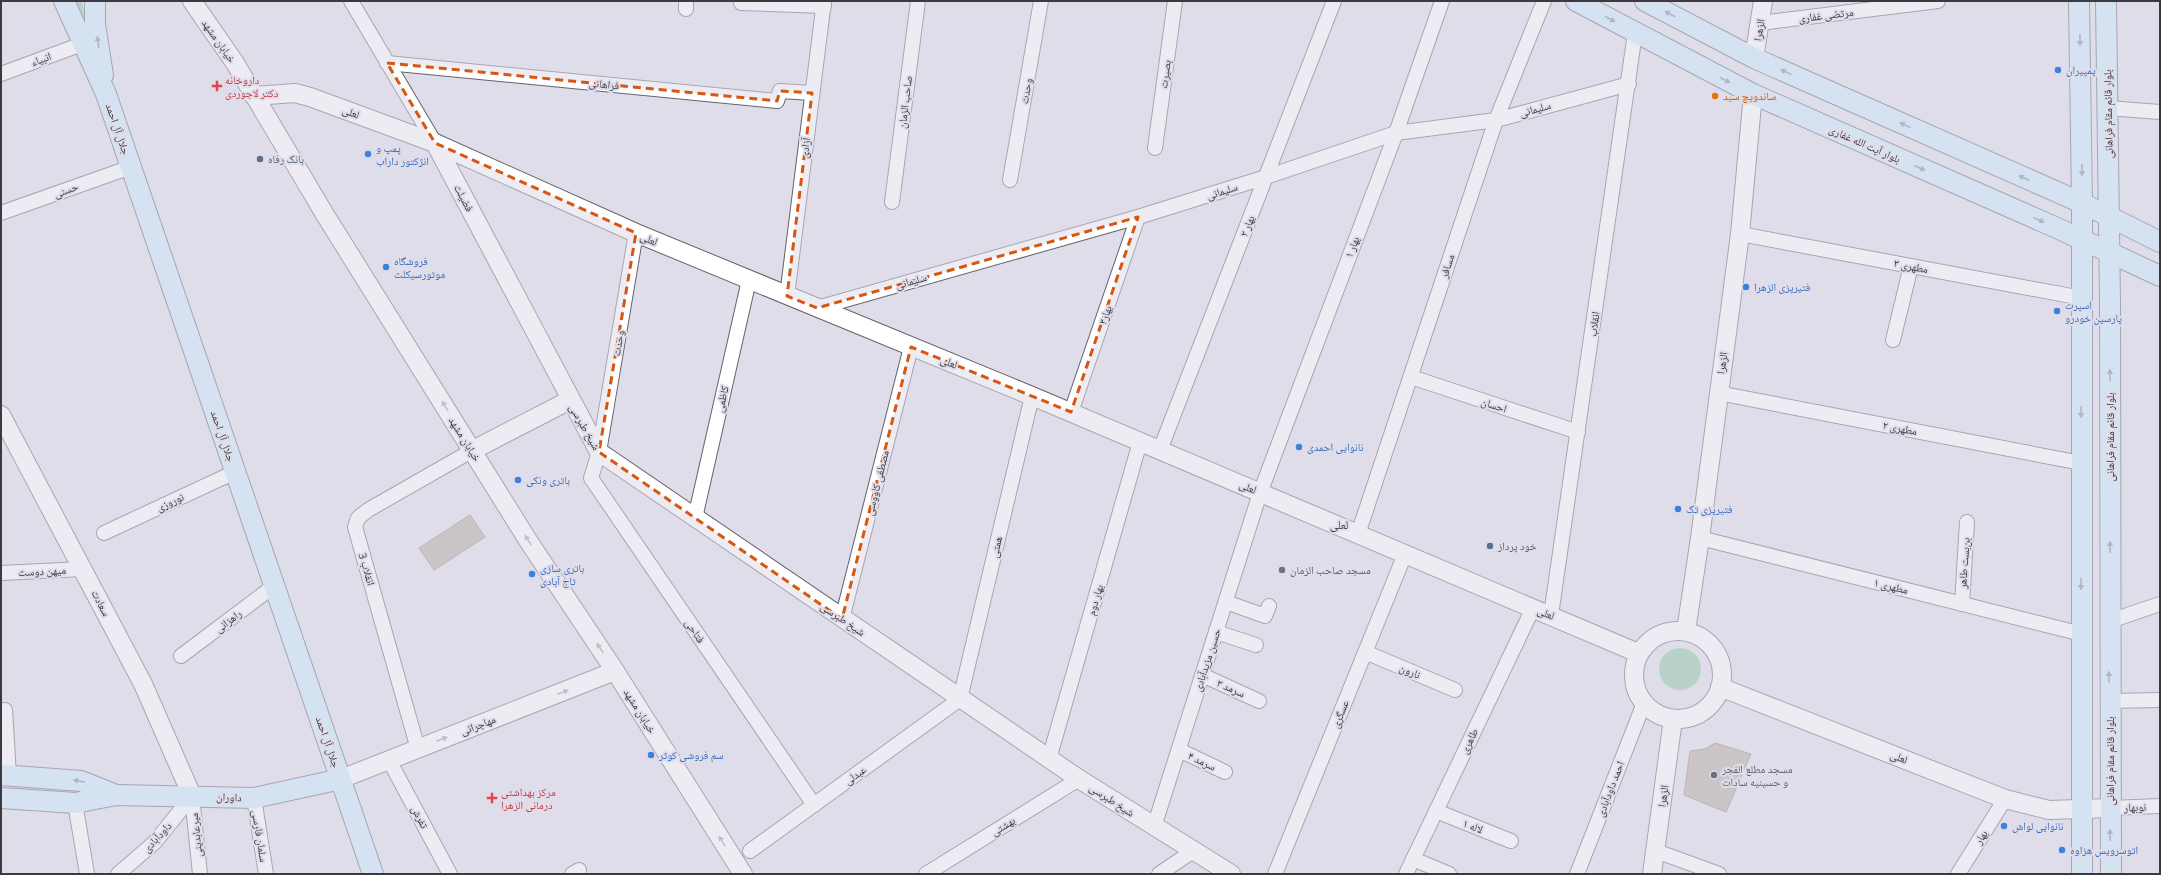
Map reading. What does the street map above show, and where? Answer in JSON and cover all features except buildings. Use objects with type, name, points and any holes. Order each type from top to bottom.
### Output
[{"type":"main road","name":"جلال آل احمد","points":[[64,1],[82,44],[106,94],[373,874]]},
{"type":"main road","points":[[95,1],[95,24],[106,94]]},
{"type":"main road","name":"بلوار آیت الله غفاری","points":[[1576,1],[1753,94],[2160,276]]},
{"type":"main road","points":[[1645,1],[1754,58],[2082,203],[2109,218],[2160,242]]},
{"type":"main road","points":[[2079,1],[2082,203],[2082,874]]},
{"type":"main road","name":"بلوار قائم مقام فراهانی","points":[[2106,1],[2109,218],[2109,701],[2111,874]]},
{"type":"main road","name":"داوران","points":[[5,775],[82,781],[116,795]]},
{"type":"main road","name":"داوران","points":[[1,798],[75,803],[116,795],[254,798],[341,779]]},
{"type":"street","name":"خیابان مشهد","points":[[192,1],[235,63],[324,213],[529,542],[615,671],[743,874]]},
{"type":"street","name":"فضیلت","points":[[351,1],[435,143],[570,400]]},
{"type":"street","name":"صاحب الزمان","points":[[892,202],[918,1]]},
{"type":"street","name":"وحدت","points":[[1010,180],[1041,1]]},
{"type":"street","name":"بصیرت","points":[[1155,148],[1175,1]]},
{"type":"street","name":"بهار ۲","points":[[1160,450],[1334,1]]},
{"type":"street","name":"بهار ۱","points":[[1260,492],[1396,133],[1442,1]]},
{"type":"street","name":"مسافر","points":[[1358,534],[1496,120],[1544,1]]},
{"type":"street","name":"الزهرا","points":[[1754,58],[1763,1]]},
{"type":"street","name":"مرتضی غفاری","points":[[1760,23],[1938,1]]},
{"type":"street","points":[[741,3],[824,4]]},
{"type":"street","name":"آزادی","points":[[787,296],[824,4]]},
{"type":"street","name":"انقلاب","points":[[1551,615],[1629,84],[1635,33]]},
{"type":"street","name":"انبیاء","points":[[1,74],[82,44]]},
{"type":"street","name":"فراهانی","points":[[387,63],[777,102],[780,91],[812,93]]},
{"type":"street","name":"سلیمانی","points":[[817,308],[1138,217],[1266,177],[1396,133],[1496,120],[1629,84]]},
{"type":"street","name":"لعلی","points":[[254,96],[295,93],[310,97],[435,143],[636,233],[1071,412],[1638,653]]},
{"type":"street","name":"الزهرا","points":[[1686,631],[1700,538],[1740,234],[1753,94]]},
{"type":"street","points":[[2108,108],[2160,112]]},
{"type":"street","name":"حسنی","points":[[1,213],[131,167]]},
{"type":"street","name":"بهار۳","points":[[1071,412],[1138,217]]},
{"type":"street","name":"وحدت","points":[[599,452],[636,233]]},
{"type":"street","name":"مطهری ۳","points":[[1740,234],[2082,298]]},
{"type":"street","points":[[1893,340],[1911,266]]},
{"type":"street","name":"کاظمی","points":[[695,518],[749,280]]},
{"type":"street","name":"مصطفی کاووسی","points":[[842,618],[911,347]]},
{"type":"street","name":"احسان","points":[[1411,378],[1578,432]]},
{"type":"street","name":"مطهری ۲","points":[[1718,393],[2081,462]]},
{"type":"street","name":"همتی","points":[[960,699],[1032,396]]},
{"type":"street","name":"شیخ طبرسی","points":[[472,450],[570,400],[599,452],[1079,779],[1154,827],[1232,874]]},
{"type":"street","name":"سعادت","points":[[1,415],[143,684],[192,796]]},
{"type":"street","name":"بهار دوم","points":[[1050,759],[1140,442]]},
{"type":"street","name":"انقلاب 3","points":[[418,749],[355,527],[358,518],[368,510],[472,450]]},
{"type":"street","name":"فتاحی","points":[[599,452],[591,478],[814,806]]},
{"type":"street","name":"نوروزی","points":[[104,533],[235,472]]},
{"type":"street","name":"حسین مزیدآبادی","points":[[1154,827],[1260,492]]},
{"type":"street","name":"بن‌بست طاهر","points":[[1962,604],[1967,522]]},
{"type":"street","name":"مطهری ۱","points":[[1700,538],[2082,634]]},
{"type":"street","name":"عسگری","points":[[1275,874],[1405,554]]},
{"type":"street","name":"میهن دوست","points":[[1,573],[83,568]]},
{"type":"street","name":"راهزانی","points":[[181,656],[274,586]]},
{"type":"street","points":[[1226,602],[1265,616],[1269,606]]},
{"type":"street","points":[[2110,621],[2160,604]]},
{"type":"street","name":"طاهری","points":[[1406,874],[1533,608]]},
{"type":"street","points":[[1675,630],[1686,631],[1698,635],[1708,642],[1716,651],[1721,663],[1722,675],[1720,687],[1712,703],[1702,711],[1690,717],[1673,719],[1657,714],[1644,704],[1635,688],[1633,679],[1635,662],[1638,653],[1654,637],[1675,630]]},
{"type":"street","points":[[1216,632],[1256,644]]},
{"type":"street","name":"نارون","points":[[1365,652],[1454,690]]},
{"type":"street","name":"مهاجرانی","points":[[341,779],[615,671]]},
{"type":"street","name":"سرمد ۳","points":[[1202,676],[1259,701]]},
{"type":"street","name":"لعلی","points":[[1720,687],[2005,799],[2049,810],[2110,808]]},
{"type":"street","name":"عبدلی","points":[[750,851],[960,699]]},
{"type":"street","points":[[2109,701],[2160,700]]},
{"type":"street","name":"احمد داودآبادی","points":[[1577,874],[1644,704]]},
{"type":"street","points":[[5,710],[5,775]]},
{"type":"street","name":"الزهرا","points":[[1652,874],[1673,719]]},
{"type":"street","name":"سرمد ۴","points":[[1179,750],[1225,772]]},
{"type":"street","name":"تفرش","points":[[389,760],[450,874]]},
{"type":"street","name":"بهشتی","points":[[926,874],[1079,779]]},
{"type":"street","name":"داودآبادی","points":[[118,874],[155,842],[192,796]]},
{"type":"street","name":"میرعابدینی","points":[[192,796],[200,874]]},
{"type":"street","name":"سلمان فارسی","points":[[254,798],[266,874]]},
{"type":"street","name":"بهار","points":[[1958,874],[2005,799]]},
{"type":"street","points":[[75,803],[87,874]]},
{"type":"street","name":"نوبهار","points":[[2110,808],[2160,806]]},
{"type":"street","name":"لاله ۱","points":[[1436,811],[1511,841]]},
{"type":"street","points":[[1158,874],[1193,850]]},
{"type":"street","points":[[1656,851],[1719,874]]},
{"type":"street","points":[[1413,859],[1449,874]]},
{"type":"highlighted area","points":[[387,63],[777,101],[780,91],[812,93],[787,296],[817,308],[1138,217],[1071,412],[911,347],[842,619],[599,452],[636,233],[435,143]]},
{"type":"green space","points":[[74,1],[82,1],[87,32]]},
{"type":"green space","points":[[1680,648],[1695,654],[1701,669],[1695,684],[1680,690],[1665,684],[1659,669],[1665,654]]},
{"type":"place","name":"پمپیران","points":[[2058,70]]},
{"type":"place","name":"داروخانه دکتر لاجوردی","points":[[217,86]]},
{"type":"place","name":"ساندویچ سید","points":[[1715,96]]},
{"type":"place","name":"پمپ و انژکتور داراب","points":[[368,154]]},
{"type":"place","name":"بانک رفاه","points":[[260,159]]},
{"type":"place","name":"فروشگاه موتورسیکلت","points":[[386,267]]},
{"type":"place","name":"فتیرپزی الزهرا","points":[[1746,287]]},
{"type":"place","name":"اسپرت پارسین خودرو","points":[[2057,311]]},
{"type":"place","name":"نانوایی احمدی","points":[[1299,447]]},
{"type":"place","name":"باتری ونکی","points":[[518,480]]},
{"type":"place","name":"فتیرپزی تک","points":[[1678,509]]},
{"type":"place","name":"خود پرداز","points":[[1490,546]]},
{"type":"place","name":"مسجد صاحب الزمان","points":[[1282,570]]},
{"type":"place","name":"باتری سازی تاج آبادی","points":[[532,574]]},
{"type":"place","name":"سم فروشی کوثر","points":[[651,755]]},
{"type":"place","name":"مسجد مطلع الفجر و حسینیه سادات","points":[[1714,775]]},
{"type":"place","name":"مرکز بهداشتی درمانی الزهرا","points":[[492,798]]},
{"type":"place","name":"نانوایی لواش","points":[[2004,826]]},
{"type":"place","name":"اتوسرویس هزاوه","points":[[2062,850]]},
{"type":"district","name":"لعلی","points":[[1339,525]]}]
